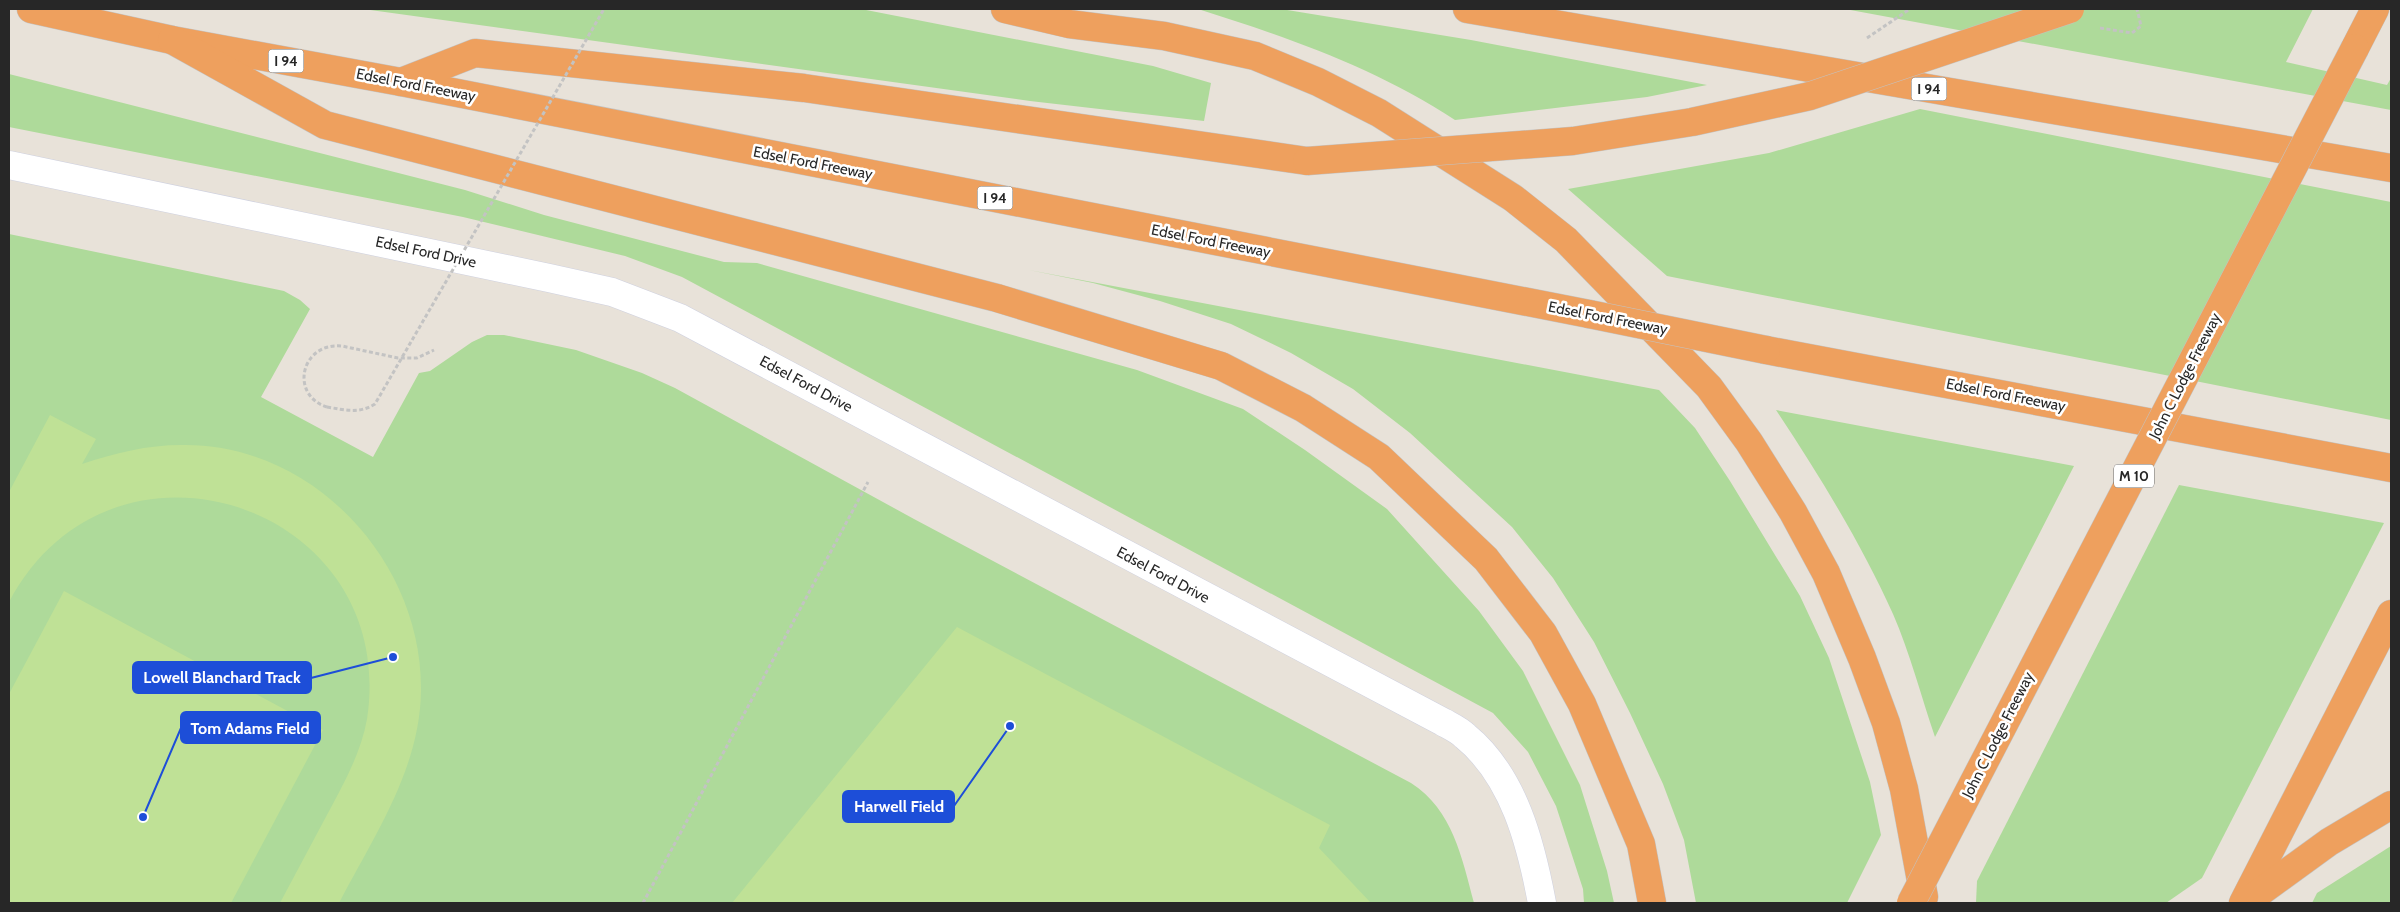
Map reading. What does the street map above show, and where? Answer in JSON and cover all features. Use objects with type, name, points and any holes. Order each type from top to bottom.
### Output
[{"type":"highway","name":"Edsel Ford Freeway","points":[[32,9],[172,40],[401,82],[1766,350],[2391,468]]},
{"type":"highway","points":[[1005,9],[1069,24],[1164,36],[1255,56],[1318,82],[1379,113],[1505,192],[1566,240],[1709,387],[1759,458],[1793,512],[1826,573],[1862,658],[1886,723],[1904,789],[1925,903]]},
{"type":"highway","name":"I 94","points":[[1467,9],[2391,168]]},
{"type":"highway","points":[[401,82],[475,53],[804,88],[1307,161],[1573,141],[1692,122],[1810,96],[2070,9]]},
{"type":"highway","name":"John C Lodge Freeway","points":[[1911,903],[2375,9]]},
{"type":"highway","points":[[172,40],[325,125],[996,298],[1221,366],[1303,408],[1379,456],[1486,559],[1543,633],[1582,704],[1641,844],[1652,903]]},
{"type":"highway","points":[[2244,903],[2391,614]]},
{"type":"highway","points":[[2244,903],[2329,842],[2391,805]]},
{"type":"street","name":"Edsel Ford Drive","points":[[9,166],[612,292],[680,318],[1443,722],[1465,736],[1484,754],[1514,803],[1532,857],[1542,903]]},
{"type":"path","points":[[434,350],[417,358],[398,358],[342,346],[333,345],[323,348],[310,357],[304,373],[308,391],[313,399],[327,407],[355,412],[366,409],[379,398],[604,9]]},
{"type":"path","points":[[643,903],[868,482]]},
{"type":"green space","points":[[363,9],[861,9],[1153,66],[1211,83],[1204,121],[1030,101]]},
{"type":"green space","points":[[1198,9],[1281,9],[1471,40],[1707,85],[1647,97],[1455,120],[1425,101],[1362,69],[1298,43]]},
{"type":"green space","points":[[1845,9],[2313,9],[2286,62],[2387,85],[2391,78],[2391,110]]},
{"type":"green space","points":[[9,74],[465,190],[544,215],[724,262],[757,263],[1137,370],[1243,409],[1305,450],[1387,509],[1479,611],[1523,671],[1580,785],[1607,871],[1614,903],[1584,903],[1583,889],[1556,806],[1528,752],[1493,713],[682,277],[625,256],[463,217],[9,127]]},
{"type":"green space","points":[[1920,109],[2391,202],[2391,420],[1667,276],[1568,189],[1769,153]]},
{"type":"green space","points":[[9,234],[284,291],[300,300],[310,309],[261,397],[373,457],[419,373],[430,371],[472,342],[487,335],[504,335],[576,350],[642,373],[675,388],[914,519],[1411,783],[1437,807],[1454,836],[1474,903],[9,903]]},
{"type":"green space","points":[[1029,270],[1659,390],[1695,428],[1730,481],[1800,596],[1829,658],[1870,782],[1881,835],[1847,903],[1696,903],[1684,840],[1663,784],[1594,642],[1553,578],[1512,527],[1410,433],[1353,389],[1291,353],[1231,324],[1160,301],[1093,283]]},
{"type":"green space","points":[[1776,410],[2074,466],[1935,737],[1905,644],[1881,588],[1839,510]]},
{"type":"green space","points":[[50,415],[96,439],[82,464],[131,450],[156,446],[182,445],[230,450],[275,464],[316,488],[351,519],[381,556],[403,598],[417,643],[421,691],[419,720],[413,748],[393,801],[339,903],[280,903],[351,767],[361,744],[367,719],[365,644],[339,583],[295,537],[239,507],[176,498],[113,509],[55,543],[9,602],[9,492]]},
{"type":"green space","points":[[2179,485],[2384,523],[2202,878],[2166,903],[1976,903],[1977,881]]},
{"type":"green space","points":[[64,591],[323,730],[231,903],[9,903],[9,694]]},
{"type":"green space","points":[[957,627],[1330,825],[1319,848],[1371,903],[732,903]]},
{"type":"green space","points":[[2391,846],[2391,903],[2312,903],[2317,893]]},
{"type":"place","name":"Lowell Blanchard Track","points":[[393,657]]},
{"type":"place","name":"Harwell Field","points":[[1010,726]]},
{"type":"place","name":"Tom Adams Field","points":[[143,817]]}]
